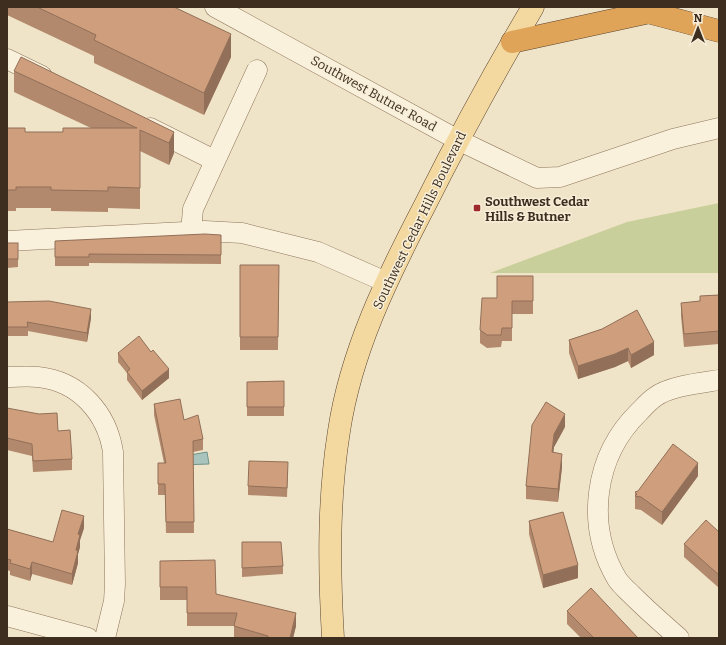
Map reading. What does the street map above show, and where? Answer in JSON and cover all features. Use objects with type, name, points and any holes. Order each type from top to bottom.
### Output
[{"type":"highway","points":[[629,7],[719,31]]},
{"type":"highway","points":[[512,42],[650,12]]},
{"type":"main road","name":"Southwest Cedar Hills Boulevard","points":[[333,638],[330,544],[339,430],[359,352],[386,282],[458,140],[533,7]]},
{"type":"street","name":"Southwest Butner Road","points":[[215,7],[458,140],[525,174],[537,178],[560,177],[673,139],[719,128]]},
{"type":"street","points":[[7,59],[57,83]]},
{"type":"street","points":[[191,232],[193,209],[214,160],[257,70]]},
{"type":"street","points":[[136,122],[214,160]]},
{"type":"street","points":[[7,241],[191,232],[242,233],[293,244],[318,252],[386,282]]},
{"type":"street","points":[[7,377],[39,377],[62,383],[78,392],[94,406],[104,421],[111,436],[113,452],[115,584],[114,601],[105,638]]},
{"type":"street","points":[[679,638],[648,612],[618,580],[602,544],[597,514],[599,486],[611,450],[629,422],[655,396],[689,384],[719,380]]},
{"type":"street","points":[[7,616],[88,638]]},
{"type":"green space","points":[[719,203],[719,273],[490,273],[627,222]]},
{"type":"water","points":[[207,452],[209,464],[179,465],[179,457]]},
{"type":"building","points":[[37,7],[174,7],[231,34],[204,93],[94,40],[96,35]]},
{"type":"building","points":[[21,57],[174,132],[169,143],[140,130],[140,188],[108,187],[108,191],[51,190],[51,187],[16,187],[16,190],[7,190],[7,128],[25,128],[25,132],[63,132],[63,128],[137,128],[14,71]]},
{"type":"building","points":[[205,234],[221,235],[221,255],[89,254],[89,257],[55,257],[55,241]]},
{"type":"building","points":[[7,243],[18,243],[18,259],[7,259]]},
{"type":"building","points":[[240,265],[279,265],[278,337],[240,337]]},
{"type":"building","points":[[497,276],[533,276],[533,301],[512,301],[512,328],[502,328],[501,335],[487,335],[480,330],[482,298],[497,298]]},
{"type":"building","points":[[719,295],[719,331],[684,334],[681,303],[700,301],[700,296]]},
{"type":"building","points":[[49,301],[91,309],[87,333],[27,322],[28,327],[7,327],[7,302]]},
{"type":"building","points":[[637,310],[654,342],[631,355],[628,348],[615,354],[578,366],[569,340],[602,329]]},
{"type":"building","points":[[139,336],[151,352],[153,350],[169,369],[142,391],[127,372],[130,369],[118,353]]},
{"type":"building","points":[[284,381],[284,407],[247,407],[247,382]]},
{"type":"building","points":[[180,399],[184,420],[198,415],[203,439],[193,441],[194,522],[166,522],[165,484],[158,484],[158,463],[166,463],[154,404]]},
{"type":"building","points":[[546,402],[565,414],[554,434],[552,452],[562,454],[558,489],[526,486],[532,425]]},
{"type":"building","points":[[7,408],[39,414],[57,413],[58,431],[70,430],[72,459],[33,461],[32,444],[7,438]]},
{"type":"building","points":[[673,444],[698,463],[662,512],[641,497],[635,496],[637,494],[635,492],[638,491]]},
{"type":"building","points":[[249,461],[288,462],[287,488],[248,486]]},
{"type":"building","points":[[62,510],[84,516],[78,534],[80,535],[76,550],[78,551],[72,574],[32,562],[30,569],[10,563],[11,560],[7,559],[7,529],[53,542]]},
{"type":"building","points":[[563,512],[578,565],[543,575],[529,521]]},
{"type":"building","points":[[706,520],[719,532],[719,575],[684,544]]},
{"type":"building","points":[[242,542],[281,542],[283,566],[242,568]]},
{"type":"building","points":[[215,560],[216,594],[296,613],[290,638],[268,638],[268,636],[234,626],[237,613],[187,613],[187,587],[160,587],[160,561]]},
{"type":"building","points":[[591,588],[638,638],[594,638],[567,611]]},
{"type":"place","name":"Southwest Cedar Hills & Butner","points":[[477,208]]}]
